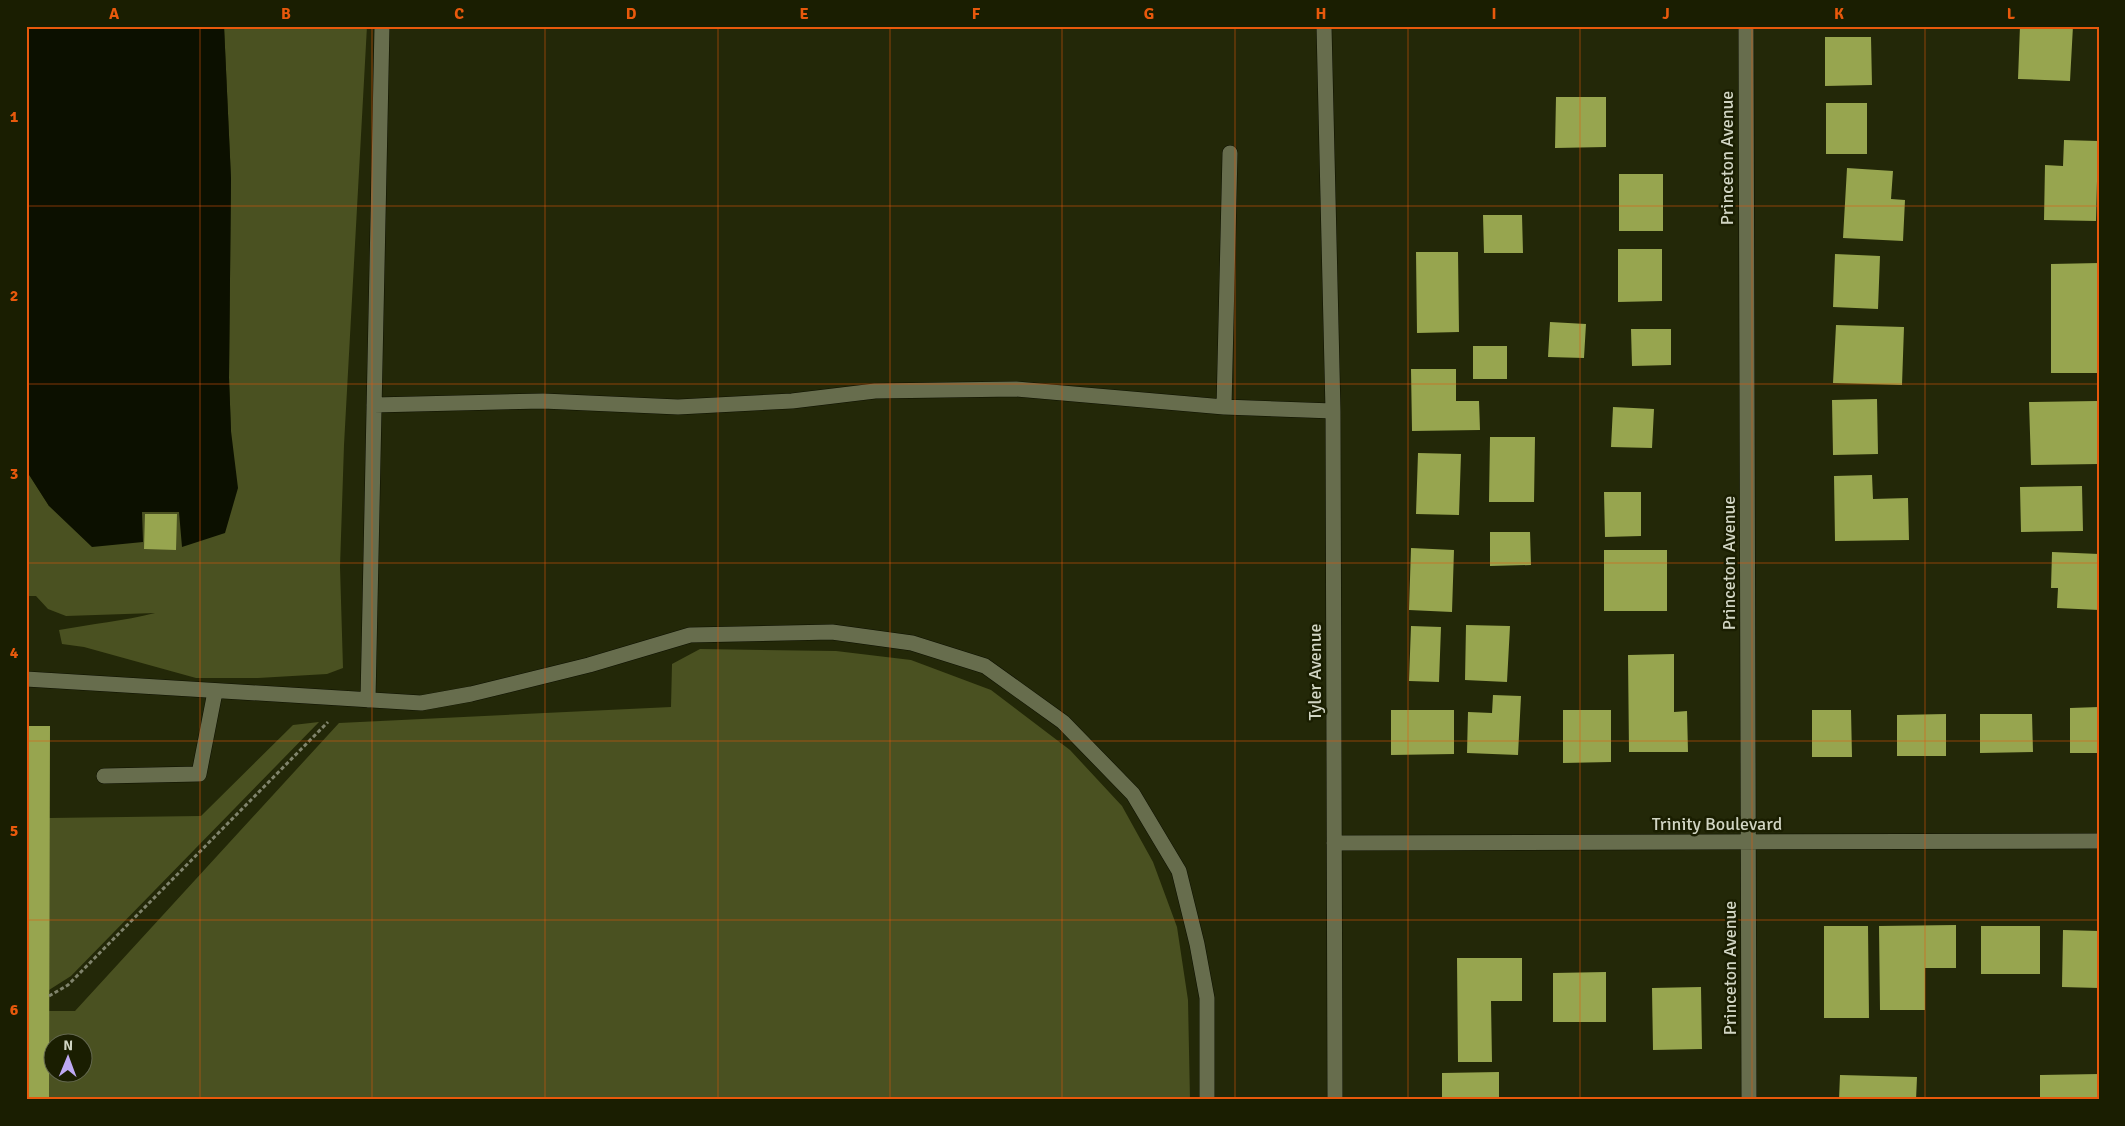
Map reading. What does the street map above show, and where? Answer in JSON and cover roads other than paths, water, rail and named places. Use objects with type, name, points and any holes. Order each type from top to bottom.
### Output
[{"type":"street","points":[[368,700],[382,26]]},
{"type":"street","name":"Tyler Avenue","points":[[1324,26],[1333,411],[1334,1100]]},
{"type":"street","name":"Princeton Avenue","points":[[1746,26],[1749,1100]]},
{"type":"street","points":[[1224,407],[1230,153]]},
{"type":"street","points":[[374,405],[543,401],[678,407],[792,401],[874,391],[1016,389],[1224,407],[1333,411]]},
{"type":"street","points":[[26,679],[215,692],[421,703],[471,694],[588,665],[690,635],[832,632],[912,643],[985,666],[1063,722],[1133,794],[1179,871],[1197,944],[1207,998],[1207,1100]]},
{"type":"street","points":[[104,776],[199,774],[215,692]]},
{"type":"street","name":"Trinity Boulevard","points":[[1334,842],[1749,843],[2099,841]]}]
